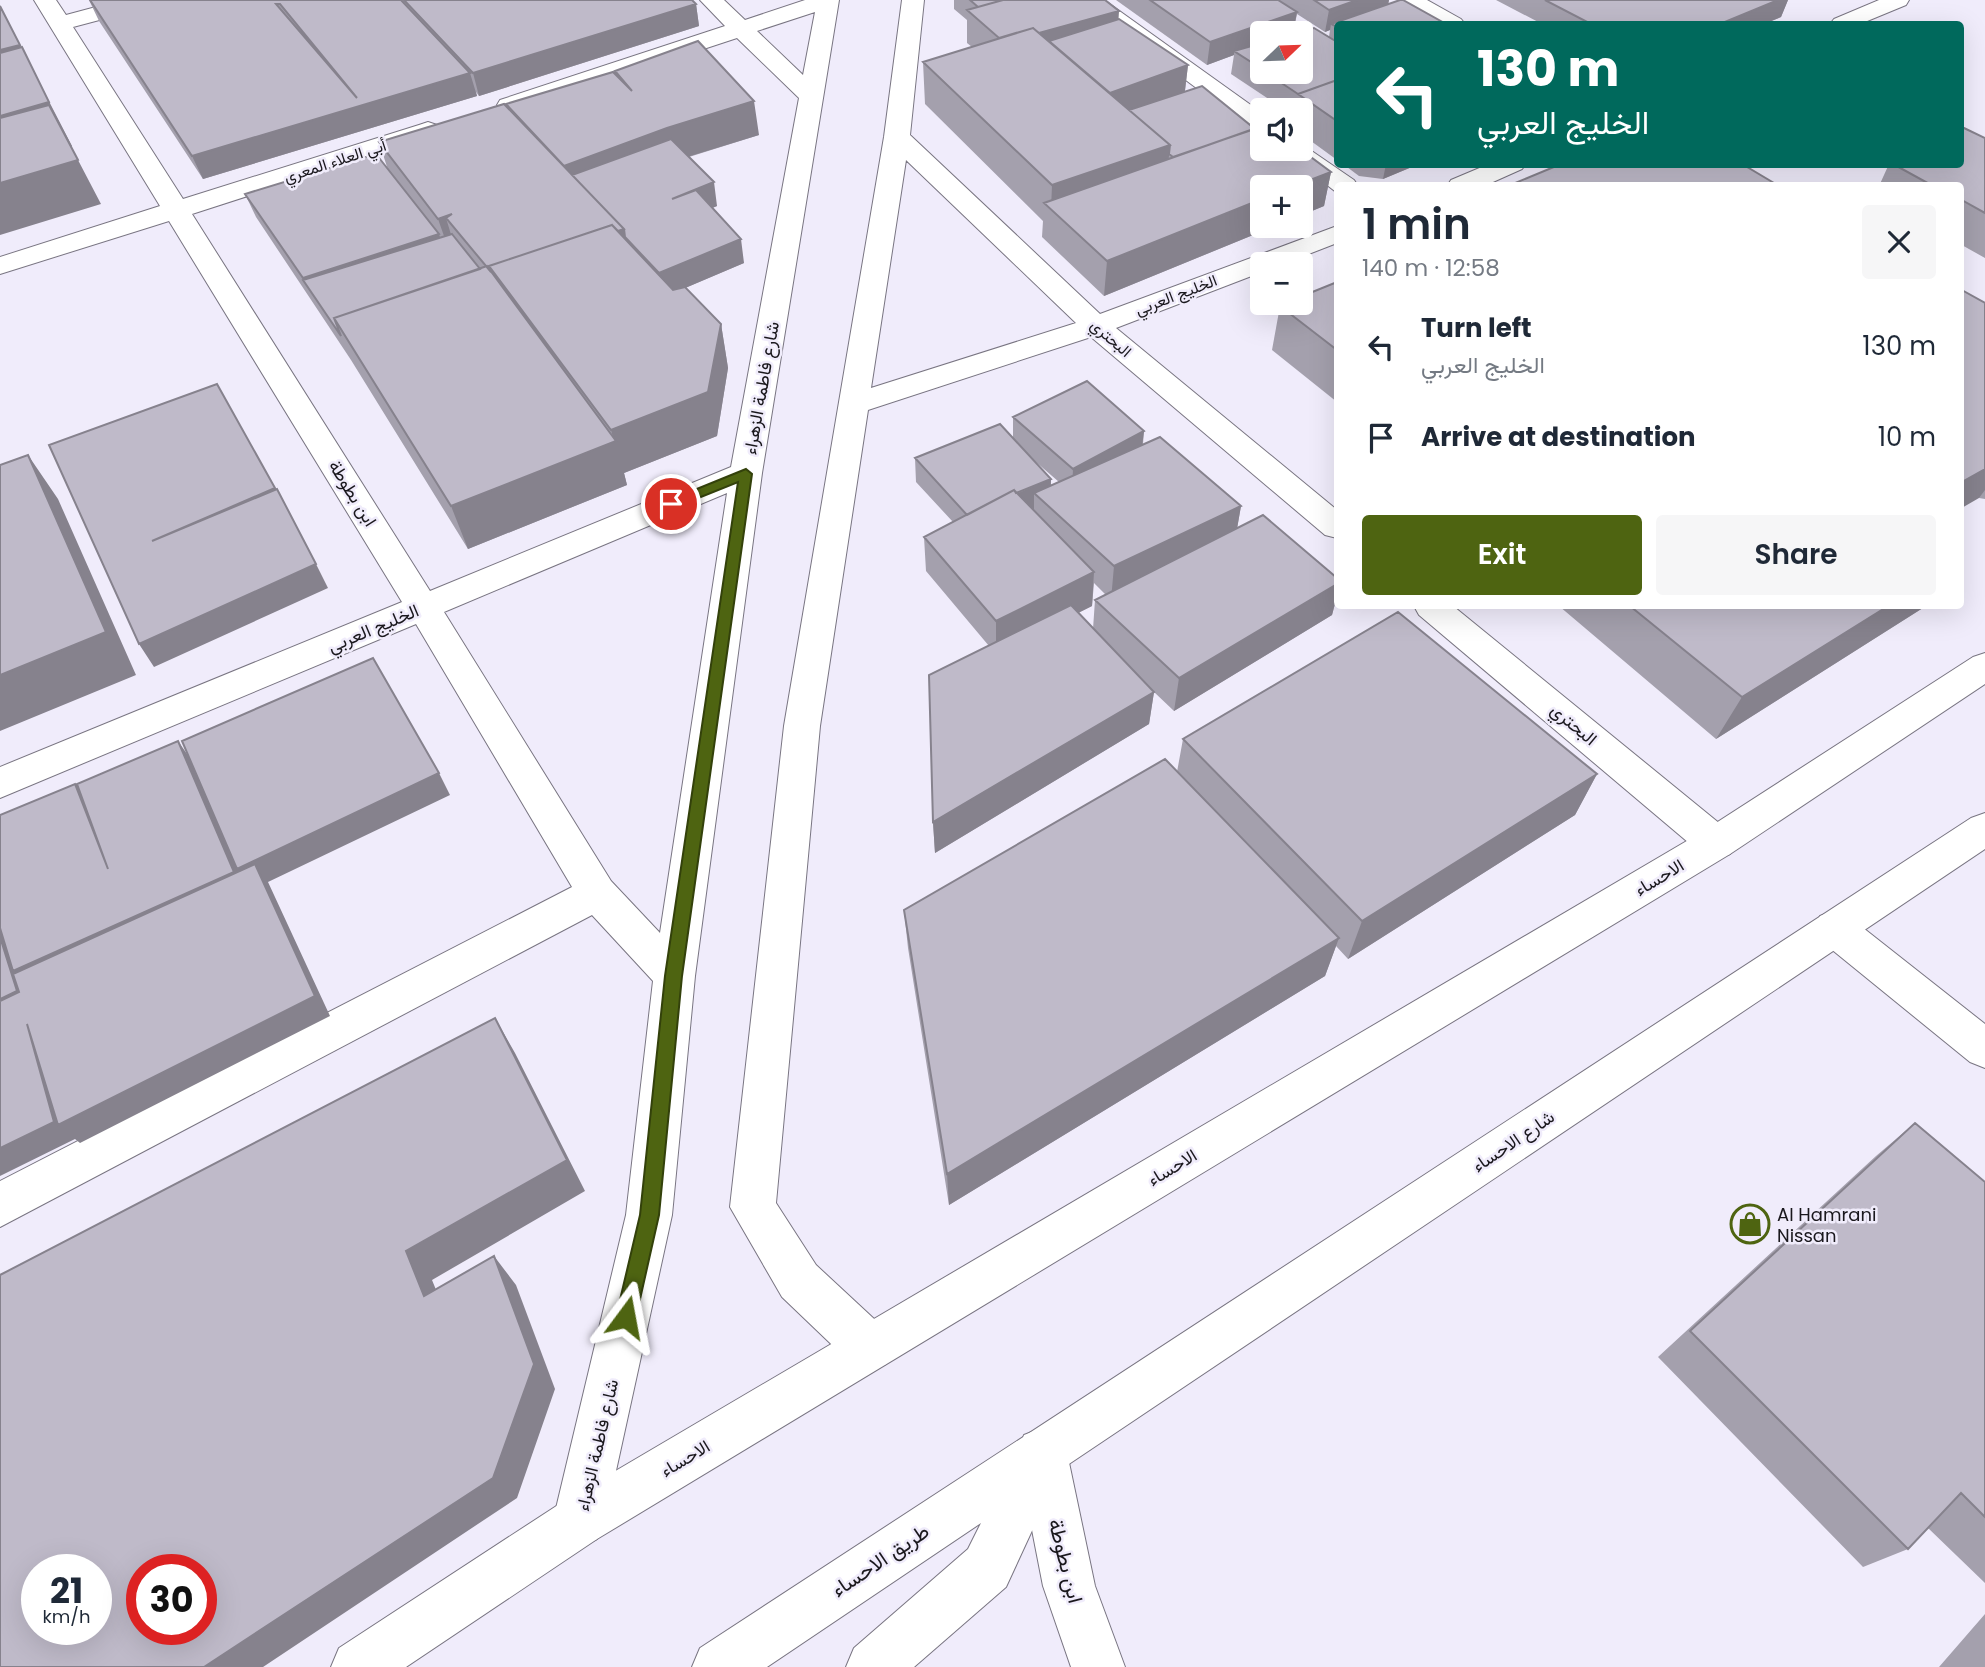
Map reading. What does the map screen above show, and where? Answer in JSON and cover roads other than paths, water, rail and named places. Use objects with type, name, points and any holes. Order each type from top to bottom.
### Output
[{"type":"street","points":[[53,12],[148,0]]},
{"type":"street","points":[[711,0],[812,97]]},
{"type":"street","points":[[481,114],[828,0]]},
{"type":"street","name":"شارع فاطمة الزهراء","points":[[579,1521],[649,1215],[674,976],[746,474],[828,0]]},
{"type":"street","points":[[869,1347],[799,1281],[753,1207],[802,726],[897,137],[913,0]]},
{"type":"street","points":[[1089,0],[1250,116]]},
{"type":"street","points":[[1410,0],[1448,21]]},
{"type":"street","points":[[1849,21],[1898,0]]},
{"type":"street","name":"ابن بطوطة","points":[[53,12],[423,607],[597,893],[674,976]]},
{"type":"street","name":"أبي العلاء المعري","points":[[0,266],[454,122]]},
{"type":"street","name":"البحتري","points":[[897,137],[1096,326],[1334,524]]},
{"type":"street","points":[[1311,161],[1339,182]]},
{"type":"street","points":[[1470,182],[1504,168]]},
{"type":"street","name":"الخليج العربي","points":[[854,404],[1096,326],[1334,235]]},
{"type":"street","name":"الخليج العربي","points":[[0,783],[746,474]]},
{"type":"street","name":"البحتري","points":[[1436,609],[1716,843]]},
{"type":"street","name":"الاحساء","points":[[358,1667],[579,1521],[1716,843],[1985,666]]},
{"type":"street","name":"شارع الاحساء","points":[[1042,1453],[1985,830]]},
{"type":"street","points":[[0,1205],[597,893]]},
{"type":"street","points":[[1834,928],[1985,1049]]},
{"type":"street","points":[[873,1667],[987,1568],[1042,1453]]},
{"type":"street","name":"ابن بطوطة","points":[[1042,1453],[1069,1586],[1098,1667]]},
{"type":"street","name":"طريق الاحساء","points":[[719,1667],[1042,1453]]},
{"type":"place","name":"Al Hamrani Nissan","points":[[1750,1224]]}]
